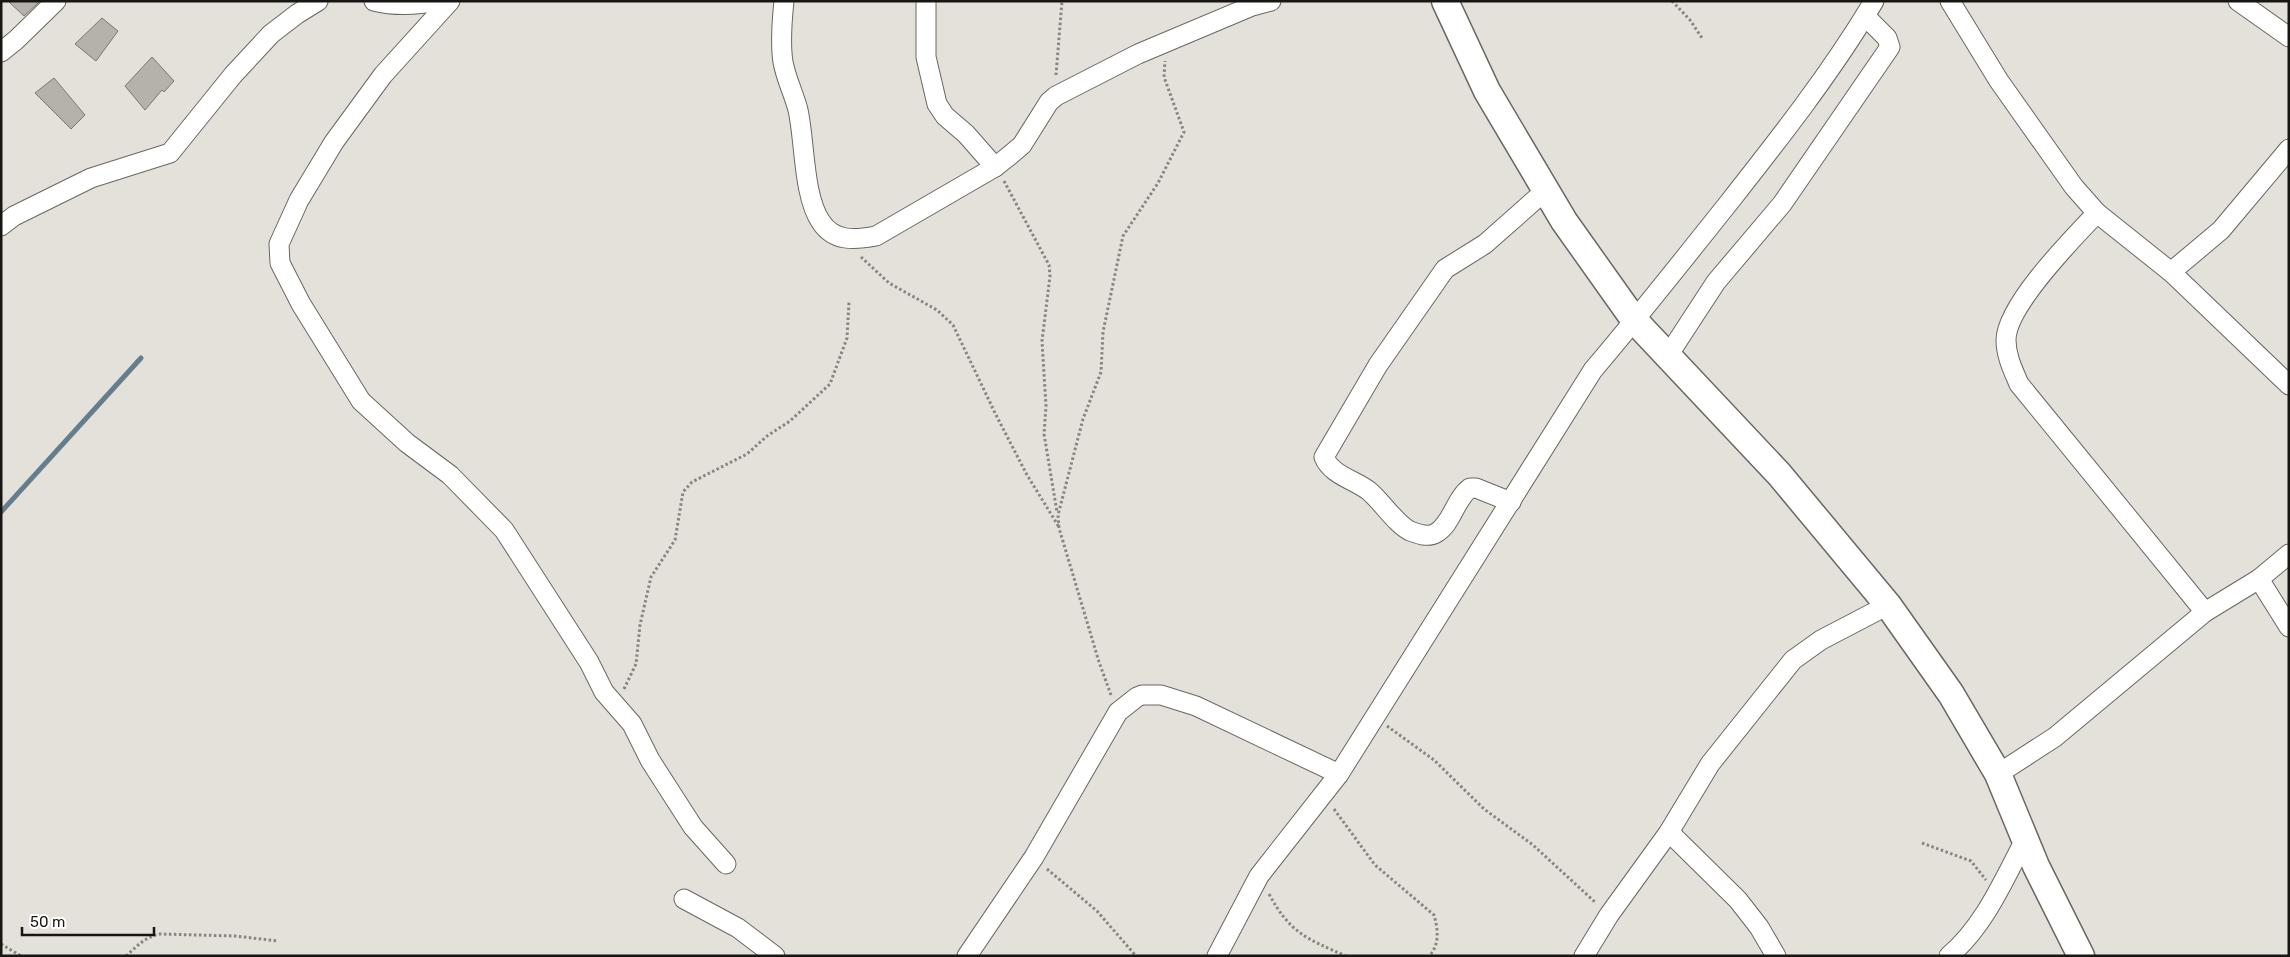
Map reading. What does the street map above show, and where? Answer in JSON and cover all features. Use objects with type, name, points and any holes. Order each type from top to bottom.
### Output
[{"type":"street","points":[[1,52],[56,1]]},
{"type":"street","points":[[1,226],[28,209],[91,178],[168,155],[233,75],[271,34],[318,1]]},
{"type":"street","points":[[374,1],[384,4],[426,4],[438,1]]},
{"type":"street","points":[[450,1],[383,75],[334,142],[299,200],[279,244],[280,263],[301,304],[361,401],[407,444],[450,475],[504,530],[589,662],[600,686],[635,728],[650,760],[693,827],[726,864]]},
{"type":"street","points":[[784,1],[783,61],[798,108],[809,190],[818,217],[830,231],[843,238],[855,240],[876,236],[995,167],[1022,145],[1049,102],[1056,96],[1138,54],[1252,6],[1271,1]]},
{"type":"street","points":[[926,1],[926,57],[937,104],[945,116],[966,134],[995,167]]},
{"type":"street","points":[[1445,1],[1487,91],[1564,221],[1635,321],[1779,474],[1888,605],[1951,694],[1998,774],[2025,840],[2081,956]]},
{"type":"street","points":[[1950,1],[1999,81],[2074,187],[2097,213],[2171,272],[2289,385]]},
{"type":"street","points":[[2238,1],[2289,37]]},
{"type":"street","points":[[1217,956],[1260,876],[1339,774],[1593,370],[1635,321],[1789,126],[1869,9],[1887,38],[1890,47],[1782,204],[1716,282],[1667,357]]},
{"type":"street","points":[[2171,272],[2221,230],[2289,149]]},
{"type":"street","points":[[1511,502],[1476,488],[1470,488],[1464,492],[1443,526],[1435,534],[1426,536],[1409,530],[1368,491],[1332,468],[1324,457],[1378,365],[1445,270],[1485,244],[1546,190]]},
{"type":"street","points":[[2097,213],[2058,254],[2023,299],[2008,328],[2006,339],[2009,360],[2019,384],[2205,612]]},
{"type":"street","points":[[1998,774],[2055,737],[2205,612],[2259,579],[2289,554]]},
{"type":"street","points":[[2259,579],[2289,628]]},
{"type":"street","points":[[1584,956],[1609,915],[1669,832],[1710,764],[1793,660],[1821,640],[1888,605]]},
{"type":"street","points":[[967,956],[1034,857],[1118,712],[1137,697],[1142,695],[1161,695],[1196,706],[1339,774]]},
{"type":"street","points":[[1669,832],[1738,900],[1759,927],[1776,956]]},
{"type":"street","points":[[1949,956],[1978,925],[1991,906],[2025,840]]},
{"type":"street","points":[[684,899],[738,928],[775,956]]},
{"type":"path","points":[[1056,96],[1062,1]]},
{"type":"path","points":[[1672,1],[1690,20],[1702,38]]},
{"type":"path","points":[[1058,515],[1083,419],[1098,381],[1103,332],[1123,236],[1158,183],[1184,132],[1164,77],[1165,62],[1173,39]]},
{"type":"path","points":[[995,167],[1012,194],[1049,265],[1050,276],[1042,341],[1046,406],[1044,434],[1059,528],[1098,662],[1118,712]]},
{"type":"path","points":[[859,256],[889,283],[937,310],[953,325],[1031,482],[1059,528]]},
{"type":"path","points":[[621,712],[624,689],[636,664],[640,625],[650,582],[676,534],[683,492],[692,482],[747,454],[767,436],[790,421],[830,384],[847,338],[849,302]]},
{"type":"path","points":[[1375,717],[1434,760],[1484,809],[1533,845],[1609,915]]},
{"type":"path","points":[[1324,794],[1375,865],[1434,915],[1438,939],[1435,950],[1429,956]]},
{"type":"path","points":[[1922,843],[1971,861],[1986,880],[1998,890]]},
{"type":"path","points":[[1034,857],[1097,912],[1136,956]]},
{"type":"path","points":[[1260,876],[1277,908],[1295,931],[1346,956]]},
{"type":"path","points":[[126,956],[141,941],[149,936],[160,934],[235,936],[278,941]]},
{"type":"path","points":[[1,944],[21,956]]},
{"type":"building","points":[[8,1],[40,1],[24,16]]},
{"type":"building","points":[[102,18],[118,31],[96,61],[75,44]]},
{"type":"building","points":[[152,57],[174,81],[164,92],[162,90],[145,110],[125,86]]},
{"type":"building","points":[[54,78],[85,115],[71,129],[35,93]]},
{"type":"waterway","points":[[1,512],[141,358]]}]
